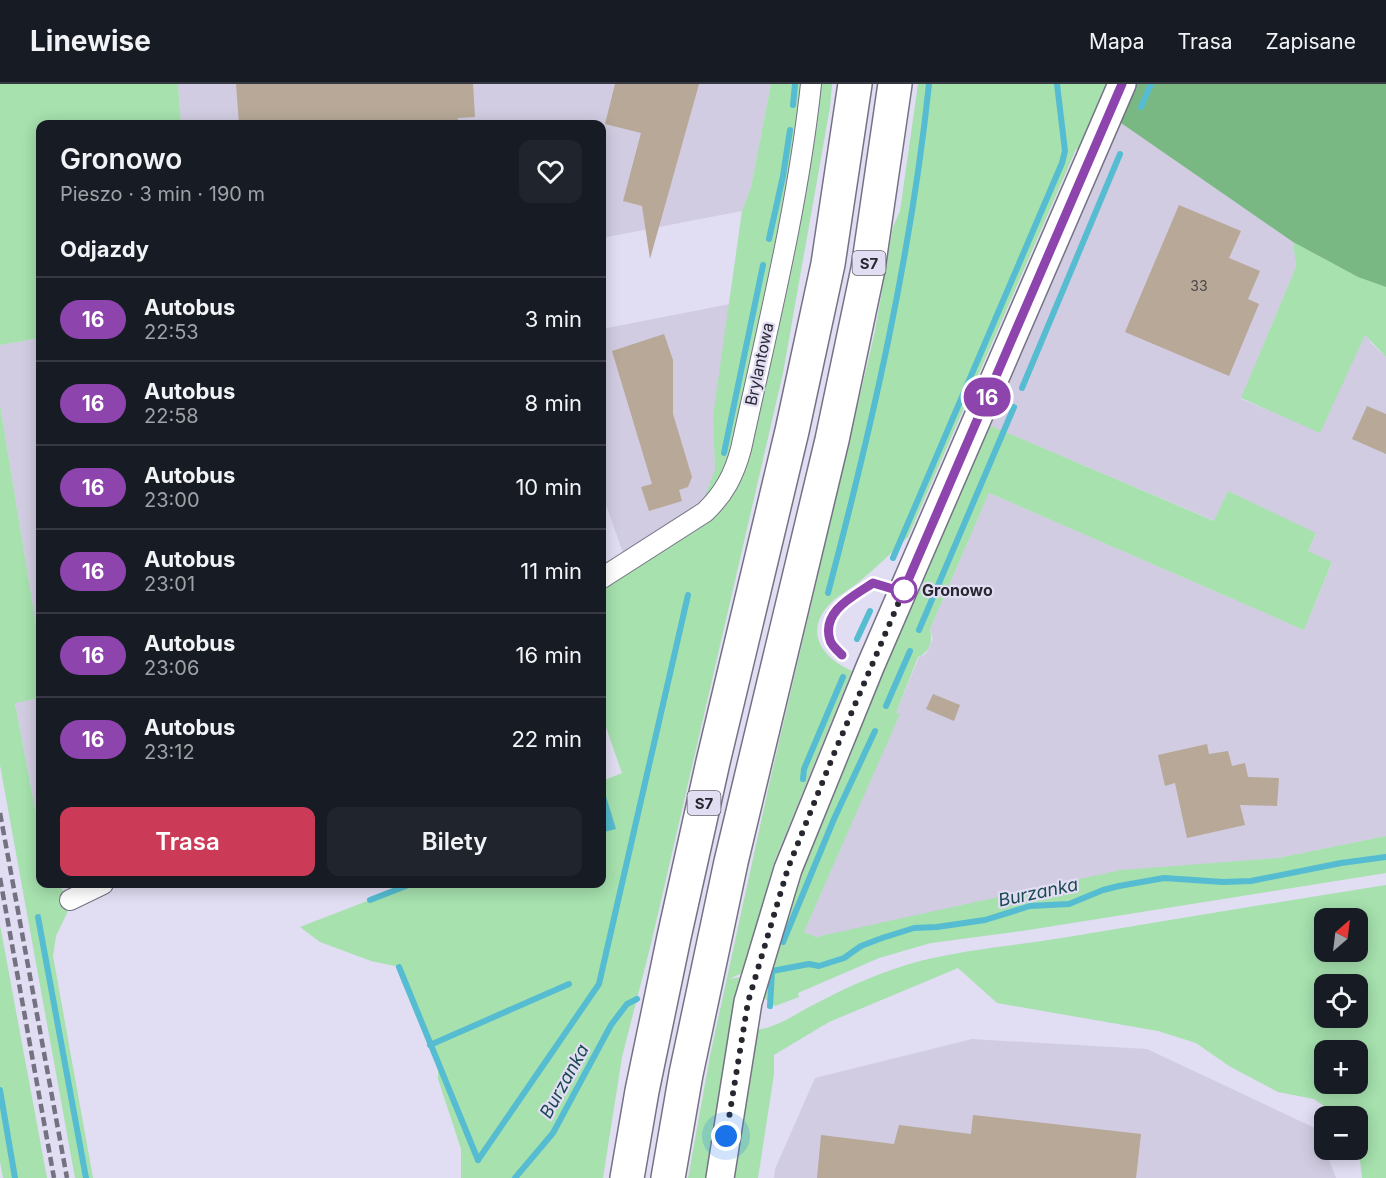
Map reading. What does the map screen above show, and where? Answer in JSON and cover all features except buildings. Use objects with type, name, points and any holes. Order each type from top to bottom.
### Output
[{"type":"highway","name":"S7","points":[[627,1178],[642,1091],[676,925],[792,431],[828,264],[855,84]]},
{"type":"highway","name":"S7","points":[[668,1178],[686,1074],[729,873],[832,440],[868,269],[895,84]]},
{"type":"street","name":"Brylantowa","points":[[606,575],[705,512],[719,498],[732,478],[741,449],[783,253],[811,84]]},
{"type":"street","points":[[720,1178],[743,1029],[755,975],[788,868],[833,756],[1122,84]]},
{"type":"street","points":[[70,900],[95,888]]},
{"type":"shaded area","points":[[178,84],[771,84],[751,187],[742,211],[606,237],[606,120],[181,120]]},
{"type":"shaded area","points":[[1108,114],[1293,242],[1296,267],[1241,399],[1270,411],[1365,334],[1386,357],[1386,836],[1278,858],[1255,860],[816,937],[804,932],[899,715],[896,713],[919,657],[926,654],[933,639],[930,629],[989,493],[1304,630],[1332,563],[1308,551],[1316,534],[1228,491],[1215,521],[977,420]]},
{"type":"shaded area","points":[[730,304],[713,416],[715,470],[712,506],[626,561],[606,505],[606,328]]},
{"type":"shaded area","points":[[36,339],[36,625],[0,405],[0,345]]},
{"type":"shaded area","points":[[36,699],[36,814],[15,702]]},
{"type":"shaded area","points":[[972,1039],[1147,1049],[1314,1128],[1314,1160],[1329,1160],[1336,1178],[774,1178],[775,1169],[815,1078]]},
{"type":"green space","points":[[0,84],[178,84],[181,120],[36,120],[36,339],[0,345]]},
{"type":"green space","points":[[771,84],[832,84],[830,107],[783,373],[651,944],[622,1057],[603,1178],[461,1178],[461,1149],[438,1079],[438,1065],[399,967],[371,961],[320,942],[300,927],[401,888],[606,888],[606,779],[622,773],[606,727],[606,575],[711,506],[705,496],[715,470],[713,416],[742,211],[751,187]]},
{"type":"green space","points":[[918,84],[1122,84],[1091,155],[1076,149],[908,537],[866,576],[830,604],[818,624],[819,641],[828,655],[852,671],[775,860],[742,973],[729,979],[755,975],[753,1030],[770,1027],[853,985],[920,961],[975,950],[1386,885],[1386,1178],[1362,1178],[1360,1160],[1368,1160],[1368,1106],[1324,1106],[1314,1099],[1278,1092],[1229,1066],[1196,1043],[1158,1031],[997,1003],[958,968],[829,1022],[774,1055],[774,1074],[758,1178],[688,1178],[710,1056],[769,785],[875,331],[893,227],[900,211]]},
{"type":"green space","points":[[1122,84],[1386,84],[1386,287],[1358,277],[1293,242],[1108,114]]},
{"type":"green space","points":[[1293,242],[1358,277],[1386,287],[1386,357],[1365,335],[1320,433],[1241,398],[1296,267]]},
{"type":"green space","points":[[0,405],[36,625],[36,699],[15,703],[36,814],[36,888],[61,888],[70,900],[67,913],[56,936],[53,956],[93,1178],[75,1178],[0,765]]},
{"type":"green space","points":[[977,420],[1214,521],[1228,491],[1316,533],[1308,551],[1332,562],[1304,630],[989,493],[930,629],[930,646],[918,657],[896,713],[900,714],[804,932],[816,937],[1121,870],[1278,858],[1386,836],[1386,873],[1022,931],[931,943],[879,958],[798,993],[799,997],[775,1006],[764,998],[778,942],[818,824],[965,483]]},
{"type":"green space","points":[[0,925],[47,1178],[3,1178],[0,1162]]},
{"type":"water","points":[[606,796],[616,829],[606,832]]},
{"type":"waterway","points":[[793,105],[795,84]]},
{"type":"waterway","points":[[828,593],[875,404],[901,277],[929,84]]},
{"type":"waterway","points":[[893,558],[1062,163],[1065,151],[1057,84]]},
{"type":"waterway","points":[[1141,107],[1151,84]]},
{"type":"waterway","points":[[769,239],[783,176],[790,130]]},
{"type":"waterway","points":[[1022,388],[1120,154]]},
{"type":"waterway","points":[[724,453],[763,265]]},
{"type":"waterway","points":[[919,630],[1014,407]]},
{"type":"waterway","points":[[478,1160],[599,984],[688,595]]},
{"type":"waterway","points":[[857,639],[870,611]]},
{"type":"waterway","points":[[886,706],[910,651]]},
{"type":"waterway","points":[[803,779],[804,769],[843,677]]},
{"type":"waterway","points":[[783,942],[834,819],[875,731]]},
{"type":"waterway","name":"Burzanka","points":[[770,1006],[772,971],[809,964],[819,966],[844,958],[861,946],[914,928],[985,920],[1030,906],[1069,904],[1103,890],[1164,878],[1223,882],[1251,881],[1341,863],[1386,857]]},
{"type":"waterway","points":[[370,900],[401,888]]},
{"type":"waterway","points":[[38,917],[86,1178]]},
{"type":"waterway","points":[[399,967],[478,1160]]},
{"type":"waterway","points":[[430,1045],[569,984]]},
{"type":"waterway","name":"Burzanka","points":[[515,1178],[553,1133],[611,1025],[627,1004],[637,999]]},
{"type":"waterway","points":[[0,1090],[15,1178]]},
{"type":"railway","points":[[0,813],[67,1178]]},
{"type":"railway","points":[[0,878],[54,1178]]},
{"type":"bus line","name":"16","points":[[842,655],[830,641],[830,620],[835,610],[873,583],[903,592],[1122,84]]},
{"type":"place","name":"Gronowo","points":[[904,590]]},
{"type":"route","points":[[726,1136],[748,1002],[788,868],[904,590]]}]
